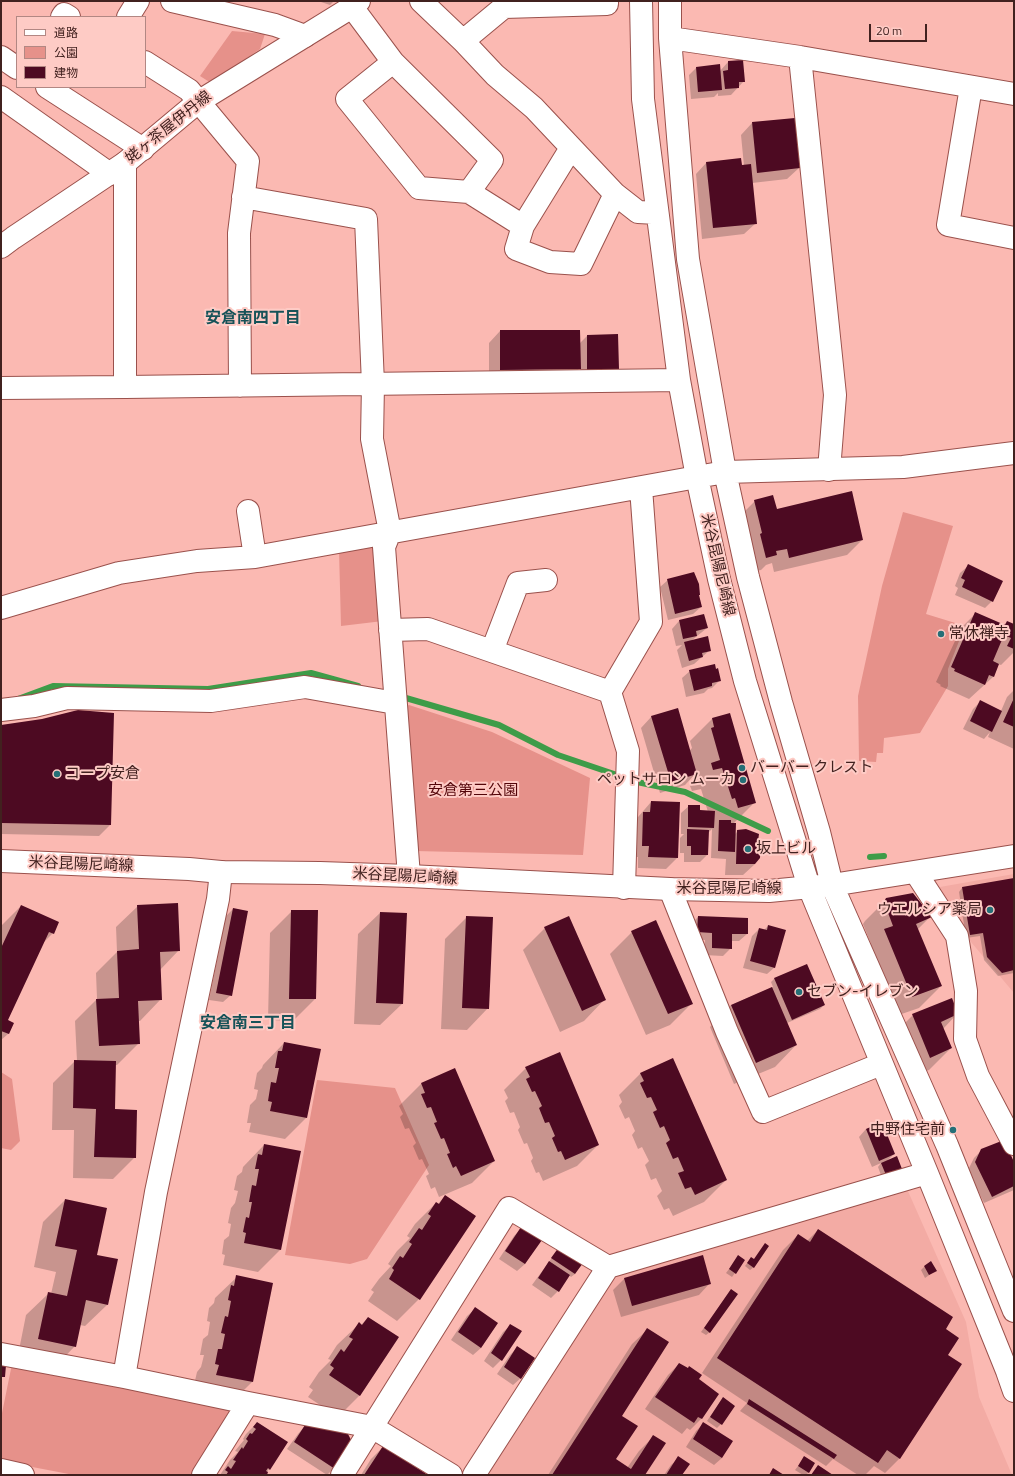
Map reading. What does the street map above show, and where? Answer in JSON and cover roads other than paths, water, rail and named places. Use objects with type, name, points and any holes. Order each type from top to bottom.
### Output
[{"type":"street","points":[[129,16],[138,1]]},
{"type":"street","points":[[172,1],[275,25],[305,36]]},
{"type":"street","points":[[421,1],[463,41],[495,75],[534,108],[615,194],[638,212],[657,213]]},
{"type":"street","points":[[463,41],[505,4],[607,4],[607,1]]},
{"type":"street","name":"米谷昆陽尼崎線","points":[[641,1],[643,99],[679,380],[697,477],[719,579],[745,682],[809,887]]},
{"type":"street","name":"米谷昆陽尼崎線","points":[[1,861],[189,869],[221,872],[305,872],[409,876],[624,888],[769,891],[832,885],[819,832],[781,702],[748,577],[725,472],[688,259],[670,38],[670,1]]},
{"type":"street","points":[[355,4],[393,62],[492,160],[469,192]]},
{"type":"street","name":"姥ヶ茶屋伊丹線","points":[[1,247],[118,169],[198,102],[355,4]]},
{"type":"street","points":[[670,38],[800,57],[971,88],[1014,94]]},
{"type":"street","points":[[1,57],[16,67]]},
{"type":"street","points":[[800,57],[835,395],[829,470]]},
{"type":"street","points":[[393,62],[347,99],[419,188],[469,192],[523,226]]},
{"type":"street","points":[[146,63],[189,90],[248,161],[239,233],[240,386]]},
{"type":"street","points":[[49,88],[143,148]]},
{"type":"street","points":[[971,88],[948,225],[1014,238]]},
{"type":"street","points":[[1,97],[118,169],[125,387]]},
{"type":"street","points":[[571,148],[523,226],[516,249],[550,262],[581,264],[615,194]]},
{"type":"street","points":[[243,197],[366,218],[373,384],[372,439],[390,532],[384,547],[409,876]]},
{"type":"street","points":[[1,388],[679,380]]},
{"type":"street","points":[[1,608],[119,572],[197,561],[255,557],[725,472],[903,467],[1014,453]]},
{"type":"street","points":[[624,888],[628,751],[610,692],[651,622],[641,488]]},
{"type":"street","points":[[248,510],[255,557]]},
{"type":"street","points":[[492,651],[518,583],[546,580]]},
{"type":"street","points":[[390,630],[428,629],[610,692]]},
{"type":"street","points":[[1,710],[34,706],[67,698],[211,701],[305,687],[395,704]]},
{"type":"street","points":[[1014,856],[916,873],[832,885],[947,1145],[1014,1311]]},
{"type":"street","points":[[124,1377],[156,1192],[218,899],[221,872]]},
{"type":"street","points":[[916,873],[957,936],[966,991],[965,1038],[978,1076],[1014,1144]]},
{"type":"street","points":[[809,887],[927,1173],[1014,1391]]},
{"type":"street","points":[[670,889],[727,1032],[763,1112],[881,1064]]},
{"type":"street","points":[[474,1475],[608,1267],[927,1173]]},
{"type":"street","points":[[342,1475],[509,1208],[608,1267]]},
{"type":"street","points":[[1,1354],[372,1426],[451,1475]]},
{"type":"street","points":[[203,1475],[248,1403]]},
{"type":"street","points":[[1,1470],[23,1475]]},
{"type":"waterway","points":[[18,699],[53,686],[208,689],[311,673],[358,686]]},
{"type":"waterway","points":[[399,696],[499,725],[558,755],[620,776]]},
{"type":"waterway","points":[[637,782],[685,792],[768,831]]},
{"type":"waterway","points":[[870,857],[884,856]]},
{"type":"place","name":"常休禅寺","points":[[941,634]]},
{"type":"place","name":"バーバー クレスト","points":[[742,768]]},
{"type":"place","name":"コープ安倉","points":[[57,774]]},
{"type":"place","name":"ペットサロン ムーカ","points":[[743,780]]},
{"type":"place","name":"坂上ビル","points":[[748,849]]},
{"type":"place","name":"ウエルシア薬局","points":[[990,910]]},
{"type":"place","name":"セブン-イレブン","points":[[799,992]]},
{"type":"place","name":"中野住宅前","points":[[953,1130]]},
{"type":"district","name":"安倉南四丁目","points":[[253,319]]},
{"type":"district","name":"安倉南三丁目","points":[[248,1024]]},
{"type":"park label","name":"安倉第三公園","points":[[473,791]]}]
